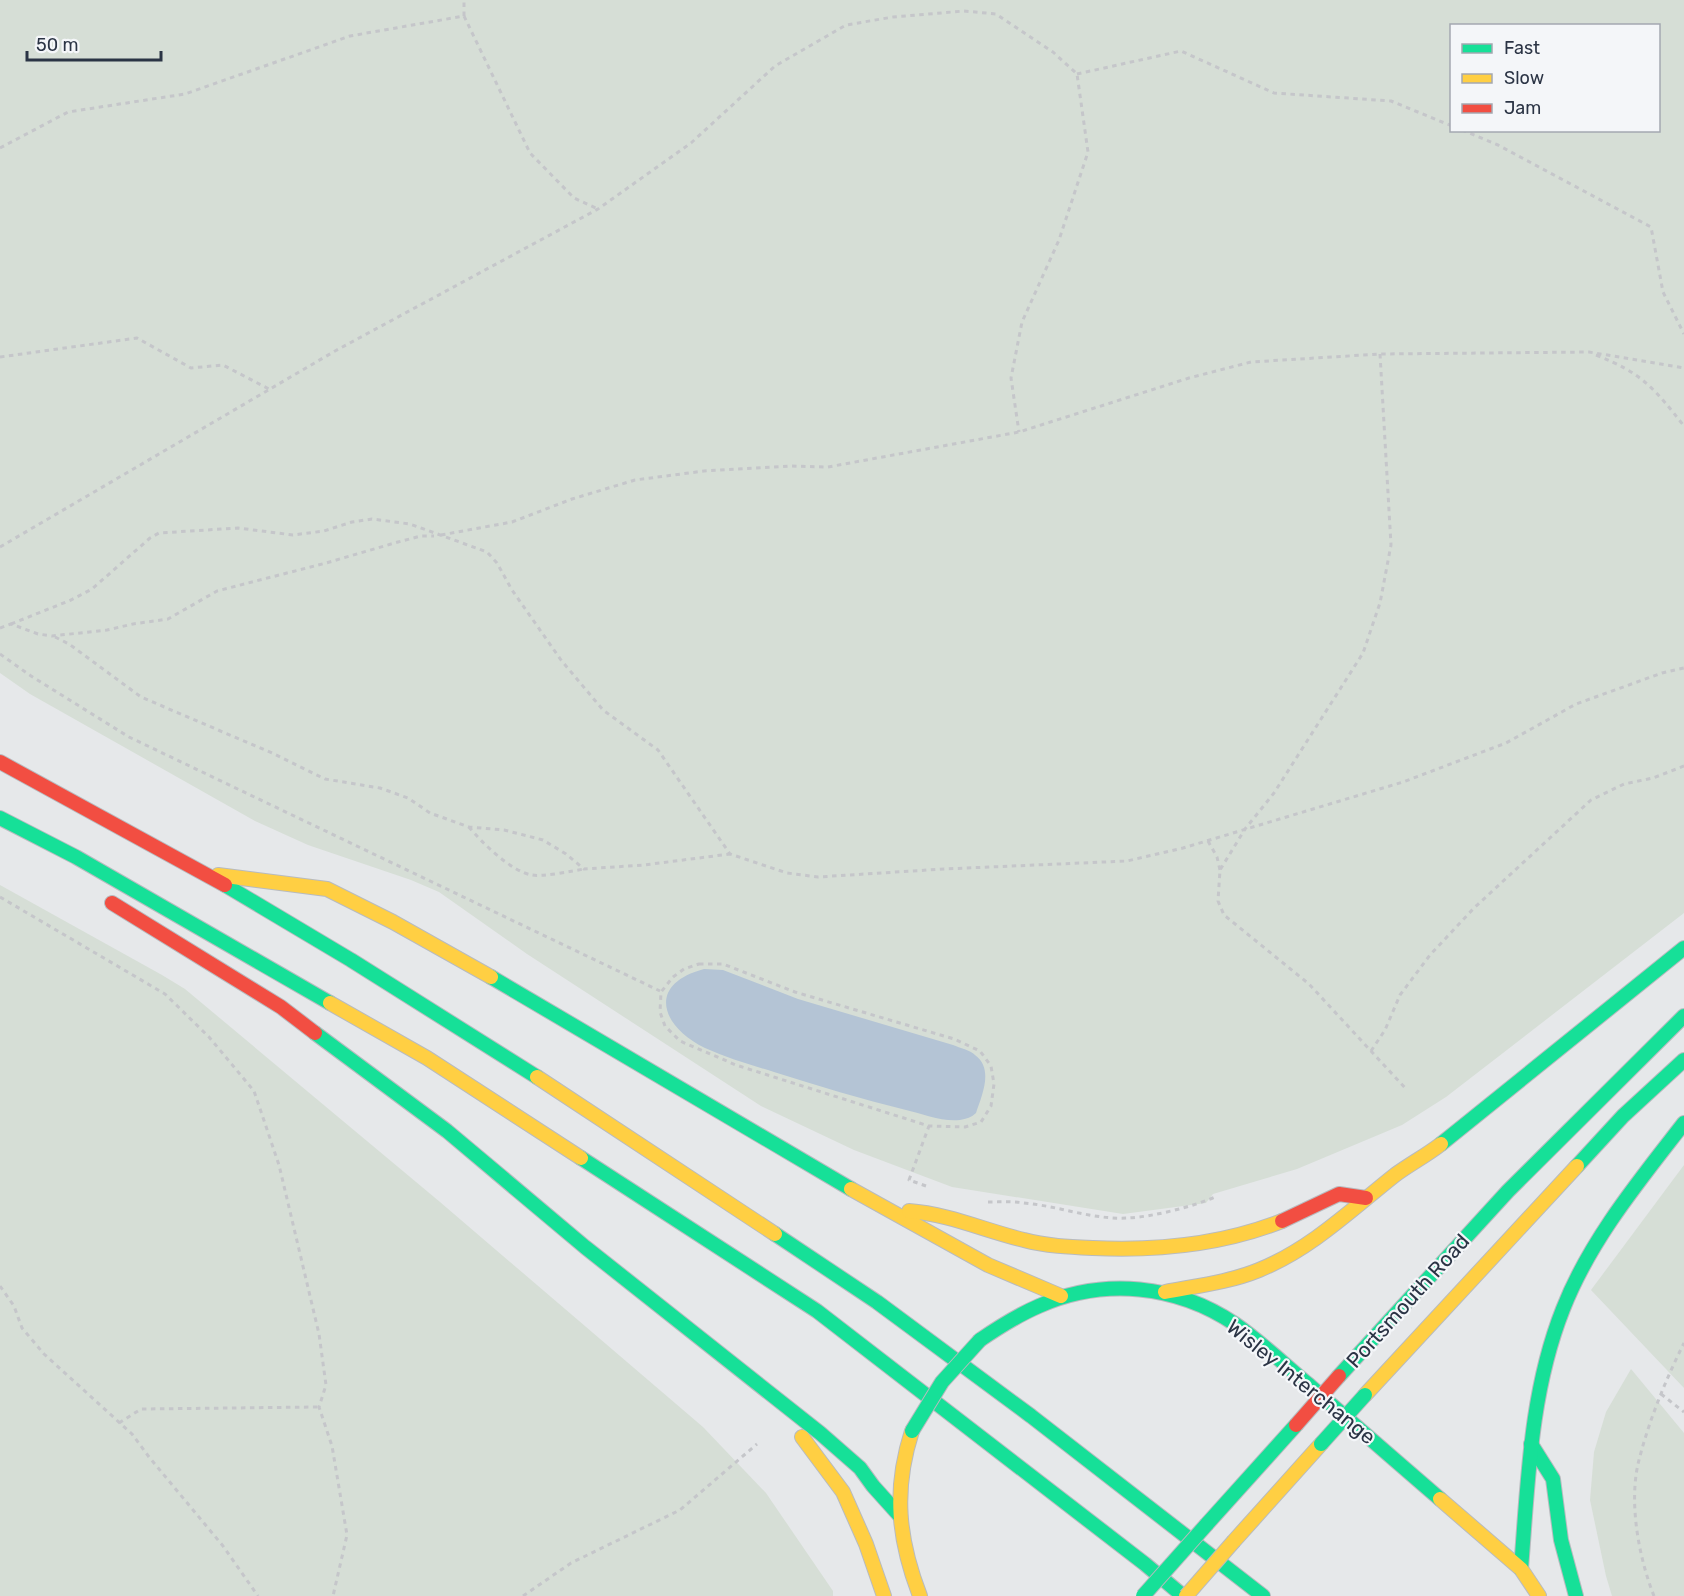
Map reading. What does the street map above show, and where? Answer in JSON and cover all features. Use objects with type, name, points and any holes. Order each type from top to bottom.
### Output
[{"type":"highway","points":[[0,762],[205,873],[351,960],[578,1103],[877,1302],[1031,1416],[1263,1596]]},
{"type":"highway","points":[[0,818],[75,857],[427,1058],[816,1311],[1184,1596]]},
{"type":"highway","points":[[75,857],[107,899],[281,1007],[447,1131],[585,1248],[820,1433],[861,1468],[873,1486],[900,1516]]},
{"type":"highway","points":[[205,873],[327,889],[455,956],[883,1208],[988,1265],[1061,1296]]},
{"type":"highway","points":[[1164,1292],[1233,1279],[1260,1270],[1310,1243],[1366,1198],[1432,1150],[1684,948]]},
{"type":"highway","name":"Portsmouth Road","points":[[1143,1596],[1508,1191],[1684,1016]]},
{"type":"highway","name":"Portsmouth Road","points":[[1184,1596],[1365,1395],[1623,1116],[1684,1060]]},
{"type":"highway","points":[[1521,1569],[1531,1444],[1542,1378],[1552,1339],[1589,1253],[1611,1219],[1684,1123]]},
{"type":"highway","points":[[883,1208],[932,1213],[1026,1241],[1066,1247],[1140,1250],[1186,1246],[1248,1233],[1280,1222],[1340,1194],[1366,1198]]},
{"type":"highway","name":"Wisley Interchange","points":[[920,1596],[905,1554],[900,1516],[899,1479],[906,1446],[912,1431],[942,1383],[980,1340],[1009,1320],[1061,1296],[1125,1287],[1164,1292],[1197,1304],[1233,1322],[1521,1569],[1539,1596]]},
{"type":"highway","points":[[791,1412],[806,1444],[818,1456],[843,1492],[866,1544],[884,1596]]},
{"type":"highway","points":[[1531,1444],[1553,1479],[1561,1540],[1576,1596]]},
{"type":"path","points":[[464,0],[464,16],[531,153],[574,198],[598,209]]},
{"type":"path","points":[[0,547],[335,351],[598,209],[691,143],[775,66],[846,25],[893,17],[964,11],[996,14],[1053,52],[1077,74],[1088,152],[1059,240],[1022,322],[1011,378],[1019,432]]},
{"type":"path","points":[[0,148],[68,111],[185,94],[350,36],[464,16]]},
{"type":"path","points":[[1077,74],[1181,51],[1274,93],[1391,101],[1450,125]]},
{"type":"path","points":[[1467,132],[1498,145],[1651,227],[1663,292],[1684,334]]},
{"type":"path","points":[[0,357],[137,338],[191,368],[224,365],[269,389]]},
{"type":"path","points":[[1588,352],[1619,364],[1645,380],[1684,426]]},
{"type":"path","points":[[52,636],[107,630],[168,619],[217,591],[422,536],[438,536],[512,522],[572,499],[635,480],[704,471],[828,466],[1019,432],[1189,378],[1251,362],[1380,354],[1588,352],[1684,368]]},
{"type":"path","points":[[1220,870],[1245,829],[1274,792],[1364,653],[1380,603],[1391,545],[1380,354]]},
{"type":"path","points":[[0,628],[71,600],[92,589],[150,538],[166,531],[238,528],[293,535],[324,531],[352,522],[372,519],[410,524],[487,552],[497,563],[512,590],[561,660],[603,710],[658,750],[730,854]]},
{"type":"path","points":[[11,624],[52,636],[69,644],[141,697],[251,744],[325,779],[380,788],[408,798],[430,813],[469,827],[504,830],[543,840],[566,854],[584,869]]},
{"type":"path","points":[[0,654],[129,737],[661,992]]},
{"type":"path","points":[[469,827],[478,838],[512,865],[532,875],[644,865],[730,854],[787,873],[818,877],[944,868],[1127,861],[1207,841],[1403,782],[1506,743],[1576,704],[1662,673],[1684,668]]},
{"type":"path","points":[[1371,1051],[1385,1030],[1400,995],[1430,955],[1474,908],[1591,800],[1624,784],[1653,778],[1684,766]]},
{"type":"path","points":[[1207,841],[1217,857],[1220,870],[1218,901],[1224,915],[1309,984],[1407,1090]]},
{"type":"path","points":[[0,897],[165,994],[209,1037],[254,1091],[279,1165],[319,1334],[326,1385],[319,1407],[332,1446],[346,1535],[333,1596]]},
{"type":"path","points":[[699,964],[723,964],[795,992],[954,1039],[980,1051],[991,1066],[994,1084],[991,1106],[981,1122],[965,1127],[930,1126],[736,1065],[680,1041],[665,1026],[660,1012],[661,992],[673,977],[684,969],[699,964]]},
{"type":"path","points":[[909,1180],[930,1126]]},
{"type":"path","points":[[984,1202],[1026,1203],[1080,1214],[1128,1219],[1207,1201],[1217,1196]]},
{"type":"path","points":[[0,1286],[14,1306],[22,1328],[44,1354],[132,1434],[223,1546],[258,1596]]},
{"type":"path","points":[[1654,1596],[1641,1559],[1636,1510],[1636,1480],[1638,1464],[1661,1394],[1684,1343]]},
{"type":"path","points":[[1661,1394],[1684,1412]]},
{"type":"path","points":[[119,1423],[141,1409],[319,1407]]},
{"type":"path","points":[[523,1596],[571,1563],[680,1510],[757,1444]]},
{"type":"shaded area","points":[[0,0],[1684,0],[1684,913],[1446,1097],[1402,1125],[1297,1169],[1213,1194],[1206,1203],[1123,1214],[952,1187],[854,1150],[761,1106],[527,954],[439,892],[411,880],[308,845],[255,821],[30,694],[0,673]]},
{"type":"shaded area","points":[[0,885],[185,989],[440,1202],[703,1427],[766,1493],[833,1591],[833,1596],[0,1596]]},
{"type":"shaded area","points":[[1684,1165],[1684,1388],[1591,1290]]},
{"type":"shaded area","points":[[1631,1369],[1684,1433],[1684,1596],[1612,1596],[1606,1576],[1590,1500],[1594,1452],[1606,1412]]},
{"type":"water","points":[[704,969],[723,970],[798,999],[970,1052],[981,1061],[985,1075],[976,1113],[960,1120],[933,1117],[856,1097],[739,1061],[705,1048],[678,1028],[666,1006],[667,995],[674,985],[686,976]]},
{"type":"traffic: fast","points":[[0,818],[76,857],[330,1003]]},
{"type":"traffic: fast","points":[[225,885],[351,960],[537,1077]]},
{"type":"traffic: fast","points":[[1441,1144],[1684,948]]},
{"type":"traffic: fast","points":[[491,977],[851,1189]]},
{"type":"traffic: fast","points":[[1339,1376],[1508,1191],[1684,1016]]},
{"type":"traffic: fast","points":[[315,1033],[447,1131],[585,1247],[820,1433],[860,1468],[900,1516]]},
{"type":"traffic: fast","points":[[1577,1166],[1623,1116],[1684,1060]]},
{"type":"traffic: fast","points":[[1521,1569],[1537,1405],[1552,1340],[1563,1309],[1601,1235],[1684,1123]]},
{"type":"traffic: fast","points":[[581,1158],[817,1311],[1182,1595]]},
{"type":"traffic: fast","points":[[775,1234],[877,1302],[1031,1416],[1263,1596]]},
{"type":"traffic: fast","points":[[980,1340],[1039,1306],[1089,1291],[1140,1290],[1189,1301],[1213,1311],[1254,1338],[1440,1499]]},
{"type":"traffic: fast","points":[[912,1431],[942,1382],[980,1340]]},
{"type":"traffic: fast","points":[[1321,1444],[1365,1395]]},
{"type":"traffic: fast","points":[[1207,1524],[1296,1425]]},
{"type":"traffic: fast","points":[[1531,1444],[1553,1479],[1561,1540],[1576,1596]]},
{"type":"traffic: fast","points":[[1143,1596],[1207,1524]]},
{"type":"traffic: slow","points":[[218,875],[327,889],[393,922],[491,977]]},
{"type":"traffic: slow","points":[[330,1003],[427,1058],[581,1158]]},
{"type":"traffic: slow","points":[[537,1077],[775,1234]]},
{"type":"traffic: slow","points":[[1165,1292],[1236,1278],[1278,1261],[1314,1240],[1395,1175],[1441,1144]]},
{"type":"traffic: slow","points":[[1365,1395],[1577,1166]]},
{"type":"traffic: slow","points":[[851,1189],[988,1265],[1061,1296]]},
{"type":"traffic: slow","points":[[909,1211],[967,1223],[1041,1244],[1117,1249],[1189,1245],[1236,1236],[1282,1221]]},
{"type":"traffic: slow","points":[[912,1431],[900,1494],[903,1534],[920,1596]]},
{"type":"traffic: slow","points":[[802,1437],[843,1492],[866,1544],[884,1596]]},
{"type":"traffic: slow","points":[[1234,1541],[1321,1444]]},
{"type":"traffic: slow","points":[[1440,1499],[1521,1569],[1539,1596]]},
{"type":"traffic: slow","points":[[1186,1596],[1234,1541]]},
{"type":"traffic: jam","points":[[0,762],[225,885]]},
{"type":"traffic: jam","points":[[112,903],[281,1007],[315,1033]]},
{"type":"traffic: jam","points":[[1282,1221],[1339,1194],[1366,1198]]},
{"type":"traffic: jam","points":[[1296,1425],[1339,1376]]}]
